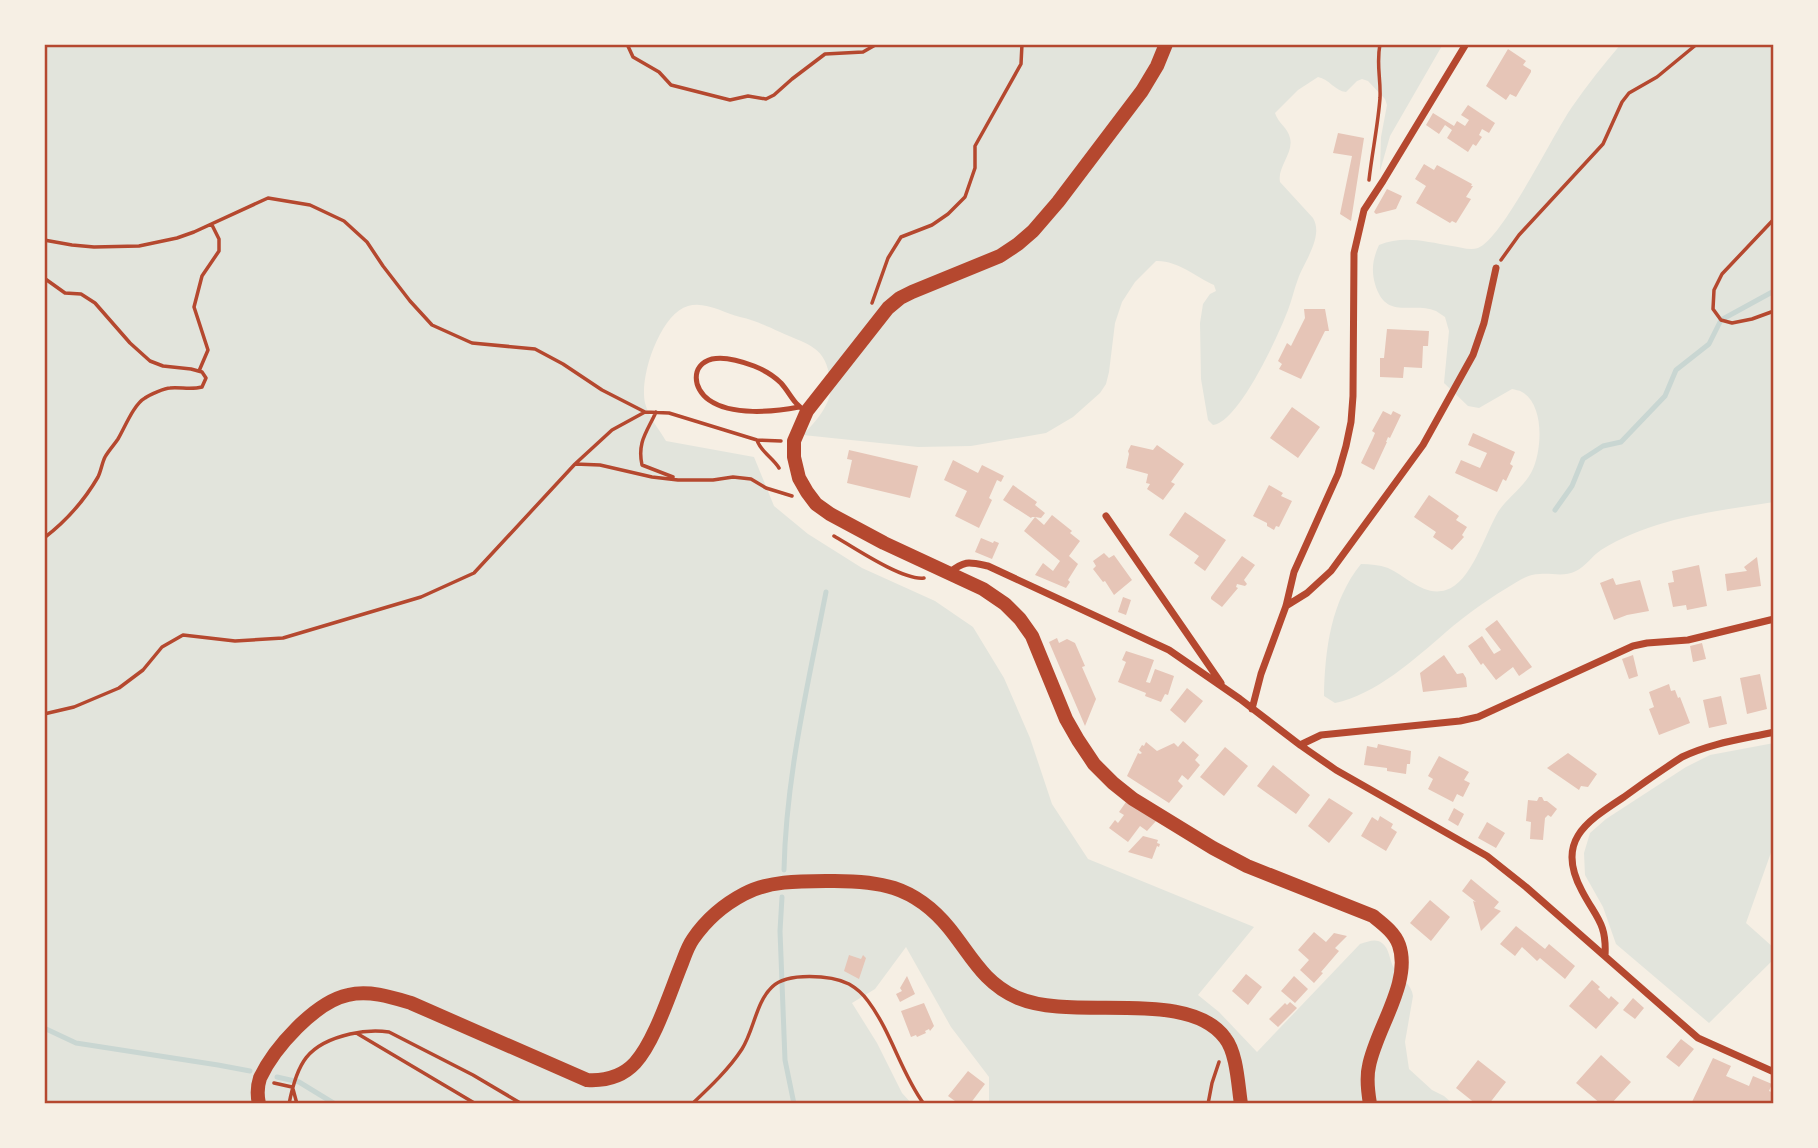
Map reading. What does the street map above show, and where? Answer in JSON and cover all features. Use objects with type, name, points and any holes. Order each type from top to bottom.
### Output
[{"type":"main road","points":[[1166,44],[1142,91],[1058,202],[1033,230],[999,256],[912,292],[888,308],[803,409],[794,441],[794,457],[799,478],[816,504],[884,543],[983,589],[1005,604],[1020,619],[1032,636],[1077,740],[1094,764],[1133,799],[1247,866],[1374,916],[1389,929],[1399,943],[1402,961],[1400,981],[1369,1065],[1367,1084],[1370,1104]]},
{"type":"main road","points":[[259,1104],[256,1095],[260,1080],[289,1036],[307,1017],[332,1000],[364,993],[411,1003],[587,1080],[608,1079],[624,1072],[641,1055],[655,1029],[692,941],[720,908],[755,888],[818,881],[869,882],[909,893],[929,907],[949,928],[966,953],[990,980],[1022,1000],[1057,1006],[1173,1010],[1195,1016],[1225,1036],[1236,1070],[1241,1104]]},
{"type":"street","points":[[1252,709],[1261,674],[1286,606],[1294,572],[1338,474],[1349,434],[1353,396],[1354,253],[1364,209],[1466,44]]},
{"type":"street","points":[[1286,606],[1307,593],[1331,571],[1423,445],[1473,355],[1484,323],[1496,268]]},
{"type":"street","points":[[1106,516],[1225,689]]},
{"type":"street","points":[[948,573],[968,562],[988,566],[1169,650],[1336,771],[1487,856],[1698,1038],[1774,1072]]},
{"type":"street","points":[[1300,745],[1321,735],[1478,717],[1633,646],[1688,640],[1774,619]]},
{"type":"street","points":[[1605,956],[1606,939],[1600,922],[1582,892],[1572,864],[1574,844],[1582,828],[1682,757],[1707,746],[1774,732]]},
{"type":"lane","points":[[714,358],[741,361],[771,374],[803,409],[758,412],[719,405],[708,400],[696,385],[698,368],[714,358]]},
{"type":"path","points":[[627,44],[633,57],[659,72],[671,85],[730,100],[748,96],[766,99],[825,54],[863,52],[877,44]]},
{"type":"path","points":[[871,307],[888,258],[901,237],[932,225],[965,197],[975,168],[975,146],[1021,64],[1022,44]]},
{"type":"path","points":[[1364,209],[1380,99],[1377,69],[1380,44]]},
{"type":"path","points":[[1496,268],[1519,235],[1603,144],[1622,102],[1629,93],[1657,77],[1697,44]]},
{"type":"path","points":[[44,240],[94,247],[139,246],[177,238],[212,225],[268,198],[310,205],[344,221],[367,242],[410,301],[432,325],[472,343],[535,349],[564,364],[602,390],[645,412],[669,413],[757,440],[794,441]]},
{"type":"path","points":[[1774,219],[1722,274],[1714,290],[1713,309],[1721,320],[1732,323],[1774,311]]},
{"type":"path","points":[[200,371],[208,350],[194,307],[202,276],[219,251],[219,239],[212,225]]},
{"type":"path","points":[[44,278],[65,293],[81,294],[95,303],[150,361],[163,366],[200,371],[206,378],[202,387],[193,390],[163,388],[139,403],[81,502],[61,525],[44,538]]},
{"type":"path","points":[[44,714],[74,707],[119,688],[143,670],[162,647],[183,635],[235,641],[283,638],[421,597],[474,573],[575,464],[612,430],[645,412]]},
{"type":"path","points":[[656,412],[641,442],[642,465],[678,480]]},
{"type":"path","points":[[575,464],[600,465],[678,480],[733,477],[751,479],[797,501]]},
{"type":"path","points":[[692,1104],[743,1048],[763,999],[771,987],[788,978],[814,977],[848,983],[860,991],[887,1032],[911,1084],[925,1104]]},
{"type":"path","points":[[289,1104],[300,1066],[316,1046],[356,1033],[378,1030],[389,1032],[473,1075],[522,1104]]},
{"type":"path","points":[[356,1033],[476,1104]]},
{"type":"path","points":[[1208,1104],[1225,1036]]},
{"type":"path","points":[[292,1087],[297,1104]]},
{"type":"shaded area","points":[[44,44],[1443,44],[1390,136],[1380,171],[1381,137],[1387,105],[1385,99],[1368,81],[1357,81],[1346,92],[1318,77],[1298,90],[1275,113],[1289,134],[1291,144],[1280,182],[1313,218],[1316,225],[1315,241],[1283,322],[1257,375],[1234,409],[1213,425],[1208,420],[1201,379],[1200,323],[1203,304],[1210,294],[1216,291],[1214,285],[1164,261],[1156,261],[1135,282],[1122,302],[1115,323],[1109,372],[1100,393],[1073,417],[1046,433],[971,446],[918,447],[803,435],[821,413],[829,397],[829,374],[822,357],[804,342],[760,323],[701,305],[688,306],[678,311],[661,333],[649,363],[644,392],[649,413],[666,441],[754,457],[774,506],[808,534],[862,568],[935,601],[973,627],[1004,678],[1030,738],[1052,804],[1088,859],[1254,927],[1198,995],[1219,1012],[1257,1052],[1360,944],[1377,941],[1385,945],[1394,968],[1413,996],[1405,1042],[1409,1069],[1432,1090],[1453,1104],[989,1104],[989,1077],[951,1027],[906,947],[875,989],[852,1003],[877,1043],[902,1093],[912,1104],[44,1104]]},
{"type":"shaded area","points":[[1621,44],[1774,44],[1774,502],[1663,523],[1621,539],[1601,550],[1572,573],[1537,574],[1524,578],[1471,612],[1380,684],[1350,699],[1335,703],[1324,696],[1328,643],[1336,610],[1351,578],[1361,564],[1388,568],[1430,591],[1446,590],[1455,586],[1470,568],[1498,512],[1529,476],[1538,452],[1538,417],[1535,407],[1522,392],[1512,389],[1479,408],[1468,406],[1444,383],[1449,331],[1445,317],[1427,308],[1400,308],[1386,302],[1380,295],[1373,274],[1379,245],[1397,240],[1415,240],[1472,249],[1488,240],[1514,206],[1572,107]]},
{"type":"shaded area","points":[[1774,743],[1774,844],[1746,923],[1774,948],[1774,959],[1709,1023],[1616,944],[1603,907],[1585,875],[1584,853],[1590,833],[1606,819],[1686,767],[1710,755]]},
{"type":"building","points":[[1508,49],[1526,61],[1523,65],[1531,72],[1516,97],[1510,94],[1506,100],[1486,86]]},
{"type":"building","points":[[1468,105],[1495,123],[1489,133],[1482,129],[1479,135],[1482,137],[1468,152],[1447,138],[1452,130],[1445,125],[1439,134],[1426,125],[1433,113],[1454,126],[1457,121],[1465,126],[1469,120],[1461,115]]},
{"type":"building","points":[[1338,133],[1364,138],[1351,221],[1340,214],[1352,156],[1333,153]]},
{"type":"building","points":[[1424,164],[1434,170],[1437,165],[1472,184],[1466,197],[1471,199],[1456,223],[1450,223],[1416,203],[1426,186],[1415,179]]},
{"type":"building","points":[[1387,189],[1402,196],[1396,209],[1376,214],[1374,212]]},
{"type":"building","points":[[1304,309],[1325,309],[1329,331],[1325,331],[1301,379],[1279,369],[1282,364],[1278,361],[1287,343],[1291,346],[1305,318]]},
{"type":"building","points":[[1387,329],[1429,331],[1428,346],[1423,346],[1422,368],[1404,367],[1403,378],[1380,377],[1380,358],[1384,358]]},
{"type":"building","points":[[1292,407],[1320,427],[1298,458],[1270,438]]},
{"type":"building","points":[[1383,411],[1391,415],[1393,411],[1401,415],[1374,470],[1361,463],[1375,433],[1372,431]]},
{"type":"building","points":[[1473,433],[1515,452],[1510,464],[1513,466],[1497,492],[1455,473],[1461,460],[1480,468],[1487,453],[1468,445]]},
{"type":"building","points":[[1131,445],[1153,450],[1157,445],[1184,464],[1171,482],[1175,484],[1163,500],[1147,489],[1150,484],[1146,483],[1148,474],[1126,468]]},
{"type":"building","points":[[849,450],[918,466],[910,498],[847,483],[852,460],[847,459]]},
{"type":"building","points":[[953,460],[978,473],[982,465],[1004,476],[1001,482],[997,480],[989,498],[992,500],[979,528],[955,516],[967,491],[944,480]]},
{"type":"building","points":[[1013,485],[1037,502],[1035,505],[1045,513],[1041,518],[1031,518],[1003,500]]},
{"type":"building","points":[[1269,485],[1283,493],[1281,496],[1292,501],[1279,527],[1276,526],[1274,530],[1253,516]]},
{"type":"building","points":[[1429,495],[1459,516],[1456,520],[1467,527],[1462,535],[1464,537],[1452,550],[1433,537],[1436,532],[1414,517]]},
{"type":"building","points":[[1185,512],[1226,540],[1205,571],[1194,563],[1199,556],[1169,535]]},
{"type":"building","points":[[1052,515],[1080,541],[1069,556],[1078,564],[1066,588],[1035,575],[1043,563],[1053,571],[1060,561],[1024,531],[1035,517],[1044,525]]},
{"type":"building","points":[[981,538],[999,543],[992,559],[975,552]]},
{"type":"building","points":[[1104,553],[1109,558],[1114,555],[1132,580],[1114,595],[1093,569],[1096,566],[1093,561]]},
{"type":"building","points":[[1242,556],[1255,565],[1244,580],[1247,584],[1237,584],[1238,588],[1222,607],[1211,597]]},
{"type":"building","points":[[1757,557],[1761,586],[1727,591],[1725,574],[1747,571],[1744,567]]},
{"type":"building","points":[[1699,565],[1707,606],[1687,610],[1686,605],[1673,607],[1668,583],[1674,582],[1672,571]]},
{"type":"building","points":[[1613,578],[1616,585],[1640,580],[1649,611],[1614,620],[1600,583]]},
{"type":"building","points":[[1123,597],[1131,600],[1126,615],[1118,612]]},
{"type":"building","points":[[1497,620],[1532,667],[1519,676],[1513,667],[1496,680],[1468,646],[1482,636],[1494,654],[1501,650],[1485,629]]},
{"type":"building","points":[[1057,638],[1059,643],[1067,639],[1075,643],[1096,699],[1085,726],[1049,642]]},
{"type":"building","points":[[1702,643],[1706,659],[1693,662],[1690,646]]},
{"type":"building","points":[[1126,651],[1154,660],[1146,682],[1150,683],[1155,669],[1174,676],[1168,695],[1165,694],[1161,702],[1118,682],[1126,662],[1122,660]]},
{"type":"building","points":[[1444,655],[1457,674],[1463,673],[1467,687],[1423,692],[1420,673]]},
{"type":"building","points":[[1633,655],[1638,676],[1629,679],[1622,659]]},
{"type":"building","points":[[1760,674],[1767,709],[1747,714],[1740,678]]},
{"type":"building","points":[[1669,684],[1671,691],[1675,690],[1678,698],[1680,697],[1690,723],[1659,735],[1649,709],[1654,707],[1649,692]]},
{"type":"building","points":[[1187,688],[1203,701],[1185,723],[1170,710]]},
{"type":"building","points":[[1721,696],[1727,724],[1709,728],[1703,700]]},
{"type":"building","points":[[1183,741],[1199,755],[1195,760],[1200,765],[1188,780],[1182,775],[1178,781],[1183,786],[1169,803],[1127,776],[1138,753],[1142,753],[1139,750],[1146,742],[1157,751],[1174,743],[1178,747]]},
{"type":"building","points":[[1378,744],[1411,751],[1406,774],[1364,765],[1367,746],[1377,748]]},
{"type":"building","points":[[1225,747],[1248,766],[1224,796],[1200,777]]},
{"type":"building","points":[[1568,753],[1597,774],[1588,787],[1581,786],[1579,790],[1547,768]]},
{"type":"building","points":[[1439,756],[1469,772],[1464,780],[1470,783],[1463,797],[1457,794],[1453,802],[1428,789],[1433,779],[1428,776]]},
{"type":"building","points":[[1273,765],[1310,795],[1296,814],[1257,786]]},
{"type":"building","points":[[1539,797],[1557,809],[1551,817],[1548,815],[1545,818],[1543,840],[1530,839],[1531,822],[1526,821],[1528,800],[1537,801]]},
{"type":"building","points":[[1329,798],[1353,813],[1329,843],[1308,826]]},
{"type":"building","points":[[1126,802],[1156,821],[1147,831],[1140,826],[1128,842],[1109,828],[1115,820],[1118,823],[1124,815],[1119,812]]},
{"type":"building","points":[[1454,808],[1464,814],[1458,826],[1448,820]]},
{"type":"building","points":[[1380,816],[1393,824],[1391,828],[1397,832],[1386,851],[1361,836],[1372,817],[1378,821]]},
{"type":"building","points":[[1487,822],[1505,833],[1496,848],[1478,838]]},
{"type":"building","points":[[1143,836],[1158,840],[1157,843],[1160,844],[1152,859],[1128,852]]},
{"type":"building","points":[[1471,879],[1499,902],[1494,908],[1501,911],[1481,931],[1473,901],[1476,902],[1462,891]]},
{"type":"building","points":[[1430,900],[1450,917],[1431,941],[1410,923]]},
{"type":"building","points":[[1516,926],[1545,949],[1549,944],[1575,966],[1565,979],[1540,958],[1537,961],[1522,947],[1515,956],[1500,944]]},
{"type":"building","points":[[1314,932],[1326,942],[1334,933],[1347,936],[1335,948],[1339,951],[1314,983],[1300,970],[1309,960],[1298,950]]},
{"type":"building","points":[[849,955],[861,959],[863,955],[866,958],[859,979],[844,971]]},
{"type":"building","points":[[1246,974],[1262,987],[1248,1005],[1232,991]]},
{"type":"building","points":[[907,976],[915,994],[900,1002],[896,994],[902,991],[900,988]]},
{"type":"building","points":[[1294,976],[1308,989],[1295,1003],[1281,991]]},
{"type":"building","points":[[1592,980],[1609,999],[1611,996],[1619,1003],[1596,1029],[1569,1006]]},
{"type":"building","points":[[1633,998],[1644,1008],[1635,1019],[1623,1010]]},
{"type":"building","points":[[1290,1002],[1297,1008],[1278,1027],[1269,1019],[1285,1003],[1287,1005]]},
{"type":"building","points":[[924,1003],[934,1026],[930,1031],[925,1031],[926,1033],[911,1037],[901,1011]]},
{"type":"building","points":[[1681,1039],[1694,1049],[1679,1067],[1666,1057]]},
{"type":"building","points":[[1601,1055],[1631,1082],[1611,1104],[1601,1104],[1576,1083]]},
{"type":"building","points":[[1713,1058],[1731,1066],[1726,1076],[1749,1086],[1753,1076],[1772,1084],[1769,1091],[1774,1093],[1774,1104],[1764,1101],[1763,1104],[1691,1104]]},
{"type":"building","points":[[1478,1060],[1506,1082],[1489,1104],[1476,1104],[1456,1088]]},
{"type":"building","points":[[968,1071],[985,1084],[970,1104],[959,1104],[948,1096]]},
{"type":"waterway","points":[[1555,510],[1572,486],[1583,459],[1603,446],[1621,442],[1665,396],[1676,370],[1709,344],[1721,320],[1774,291]]},
{"type":"waterway","points":[[784,870],[793,765],[826,592]]},
{"type":"waterway","points":[[782,897],[780,931],[785,1060],[794,1104]]},
{"type":"waterway","points":[[44,1028],[76,1043],[250,1071]]},
{"type":"waterway","points":[[277,1077],[299,1082],[335,1104]]}]
